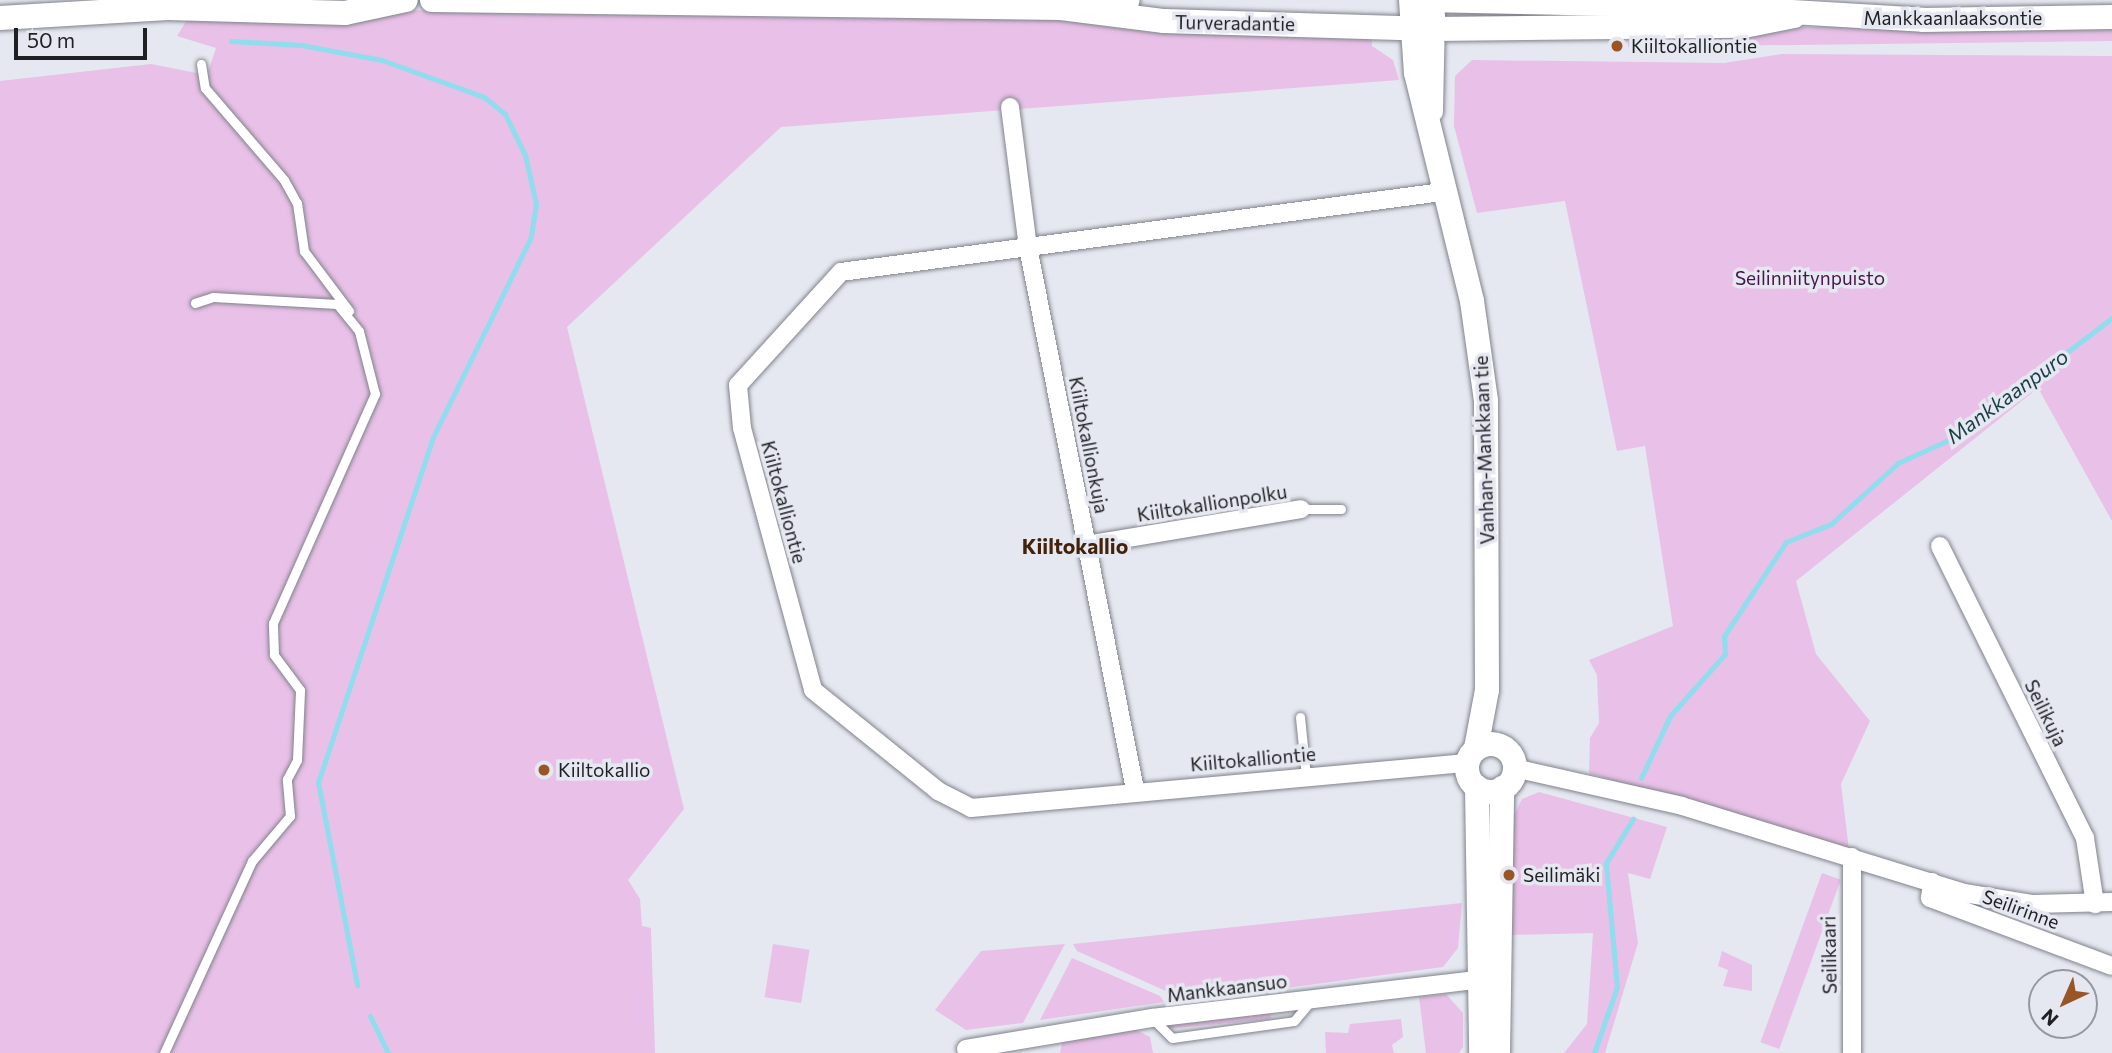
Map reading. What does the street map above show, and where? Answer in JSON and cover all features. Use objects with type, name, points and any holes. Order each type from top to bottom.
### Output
[{"type":"main road","points":[[0,13],[61,0]]},
{"type":"main road","points":[[0,18],[168,8],[345,13],[405,0]]},
{"type":"main road","name":"Turveradantie","points":[[432,0],[1061,8],[1164,22],[1422,28]]},
{"type":"main road","name":"Turveradantie","points":[[1061,8],[1128,0]]},
{"type":"main road","name":"Vanhan-Mankkaan tie","points":[[1411,0],[1422,28],[1430,131],[1442,192],[1481,353],[1487,690],[1507,769],[1481,1053]]},
{"type":"main road","name":"Mankkaanlaaksontie","points":[[1425,0],[1674,5],[1794,16],[2112,17]]},
{"type":"main road","name":"Vanhan-Mankkaan tie","points":[[1422,28],[1432,0]]},
{"type":"main road","name":"Mankkaanlaaksontie","points":[[1422,28],[1744,26],[1794,16]]},
{"type":"main road","name":"Vanhan-Mankkaan tie","points":[[1472,756],[1487,690]]},
{"type":"main road","points":[[1472,756],[1507,769],[1477,788],[1472,756]]},
{"type":"main road","name":"Vanhan-Mankkaan tie","points":[[1477,788],[1486,978],[1498,1053]]},
{"type":"street","name":"Kiiltokallionkuja","points":[[1010,107],[1028,247],[1135,790]]},
{"type":"street","name":"Kiiltokalliontie","points":[[1442,192],[841,272],[750,366],[738,385],[741,428],[813,691],[938,791],[971,808],[1135,790],[1306,776],[1472,756]]},
{"type":"street","name":"Kiiltokallionpolku","points":[[1087,545],[1301,509]]},
{"type":"street","name":"Seilikuja","points":[[1940,546],[2085,838],[2103,903]]},
{"type":"street","points":[[1507,769],[1584,780],[1852,856],[1932,882],[2033,904],[2103,903]]},
{"type":"street","name":"Seilikaari","points":[[1852,856],[1852,1053]]},
{"type":"street","name":"Seilirinne","points":[[1932,882],[1930,898],[2112,965]]},
{"type":"street","name":"Mankkaansuo","points":[[966,1049],[1152,1018],[1486,978]]},
{"type":"lane","points":[[164,1053],[252,861],[290,816],[287,779],[297,760],[302,708],[300,690],[274,655],[273,623],[370,416],[375,394],[349,312],[304,251],[297,203],[284,180],[205,88],[201,64]]},
{"type":"lane","points":[[195,303],[213,297],[337,304],[349,312]]},
{"type":"lane","points":[[1301,509],[1341,509]]},
{"type":"lane","points":[[1300,717],[1306,776]]},
{"type":"green space","points":[[393,10],[1028,16],[1371,32],[1372,46],[1393,60],[1399,80],[781,127],[567,327],[684,809],[628,880],[640,899],[642,926],[651,928],[655,1053],[0,1053],[0,81],[151,64],[207,75],[216,48],[177,36],[188,18],[330,25]]},
{"type":"green space","points":[[1790,27],[2112,27],[2112,41],[1628,47],[1628,42],[1658,34]]},
{"type":"green space","name":"Seilinniitynpuisto","points":[[1781,54],[2112,56],[2112,521],[2038,388],[1796,581],[1816,654],[1870,721],[1841,784],[1849,850],[1589,773],[1590,738],[1599,723],[1597,675],[1589,660],[1673,626],[1645,446],[1617,451],[1565,201],[1477,213],[1454,126],[1455,76],[1472,60],[1724,63]]},
{"type":"green space","points":[[1539,792],[1667,827],[1650,879],[1628,873],[1638,943],[1605,1053],[1564,1053],[1587,1024],[1593,933],[1509,935],[1511,821],[1522,799]]},
{"type":"green space","points":[[1822,873],[1841,880],[1779,1049],[1760,1042]]},
{"type":"green space","points":[[1462,903],[1458,948],[1443,967],[1188,1001],[1077,951],[1073,944]]},
{"type":"green space","points":[[773,944],[810,950],[801,1003],[765,997]]},
{"type":"green space","points":[[1065,944],[1023,1023],[966,1030],[935,1010],[981,951]]},
{"type":"green space","points":[[1722,951],[1752,965],[1752,991],[1723,986],[1728,970],[1718,966]]},
{"type":"green space","points":[[1072,958],[1160,996],[1164,1002],[1040,1020]]},
{"type":"green space","points":[[1446,994],[1463,1013],[1463,1047],[1459,1053],[1426,1053],[1419,997]]},
{"type":"green space","points":[[1270,1011],[1271,1019],[1167,1029],[1168,1024]]},
{"type":"green space","points":[[1401,1019],[1403,1037],[1392,1045],[1394,1053],[1326,1053],[1325,1032],[1348,1033],[1350,1024]]},
{"type":"green space","points":[[1136,1030],[1150,1037],[1153,1053],[1060,1053],[1063,1039]]},
{"type":"waterway","points":[[231,41],[301,45],[382,60],[484,97],[505,114],[525,155],[536,204],[531,237],[433,437],[318,782],[357,985]]},
{"type":"waterway","name":"Mankkaanpuro","points":[[1641,778],[1670,716],[1725,654],[1724,636],[1786,542],[1831,524],[1898,463],[1957,436],[2112,318]]},
{"type":"waterway","points":[[1594,1053],[1617,987],[1606,863],[1633,819]]},
{"type":"waterway","points":[[370,1016],[388,1053]]},
{"type":"place","name":"Kiiltokalliontie","points":[[1617,46]]},
{"type":"place","name":"Kiiltokallio","points":[[544,770]]},
{"type":"place","name":"Seilimäki","points":[[1509,875]]},
{"type":"district","name":"Kiiltokallio","points":[[1075,546]]}]
